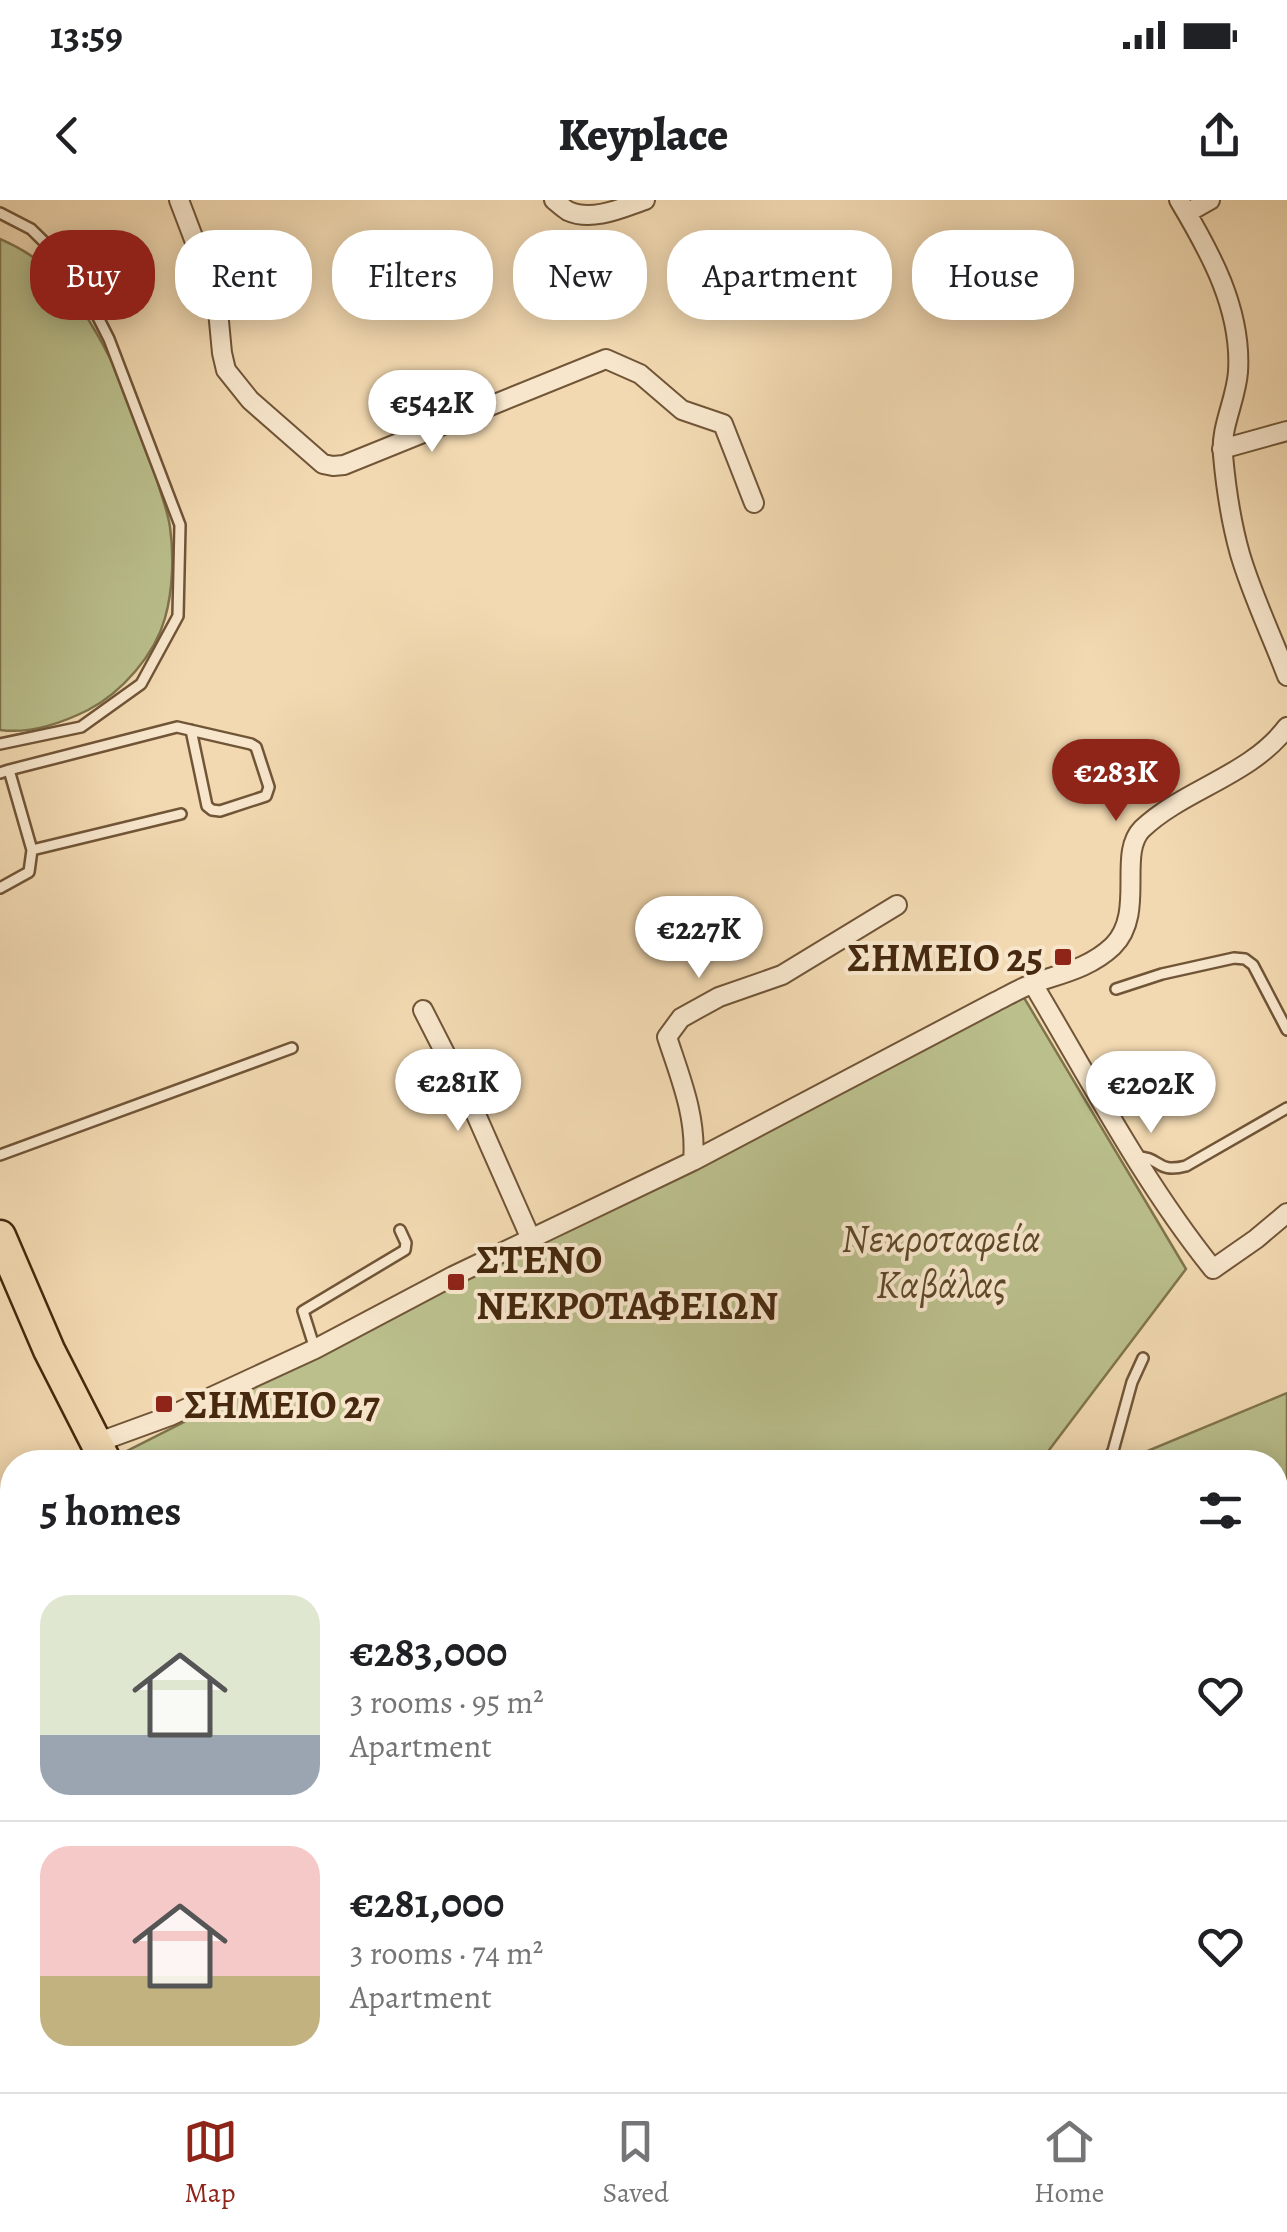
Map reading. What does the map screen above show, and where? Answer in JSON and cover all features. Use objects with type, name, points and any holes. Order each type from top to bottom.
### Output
[{"type":"main road","points":[[0,1236],[100,1450]]},
{"type":"street","points":[[179,200],[217,300],[226,370],[250,400],[323,464],[344,465],[606,359],[640,374],[682,410],[723,424],[754,503]]},
{"type":"street","points":[[554,200],[569,212],[589,214],[612,212],[644,200]]},
{"type":"street","points":[[1210,200],[1183,206],[1221,279],[1235,328],[1238,372],[1222,449],[1230,510],[1241,557],[1287,676]]},
{"type":"street","points":[[1222,449],[1287,431]]},
{"type":"street","points":[[107,1450],[693,1161],[1032,984],[1088,965],[1116,943],[1130,913],[1132,853],[1137,835],[1169,810],[1260,755],[1286,730]]},
{"type":"street","points":[[693,1161],[695,1138],[688,1101],[666,1036],[681,1018],[719,997],[782,975],[897,905]]},
{"type":"street","points":[[1032,984],[1135,1156],[1190,1241],[1213,1269],[1287,1213]]},
{"type":"street","points":[[423,1010],[474,1110],[531,1240]]},
{"type":"lane","points":[[0,213],[31,229],[75,272],[108,339],[180,524],[178,616],[141,684],[80,727],[0,744]]},
{"type":"lane","points":[[0,888],[29,872],[32,850],[5,772],[177,727],[191,730],[256,747],[269,787],[266,796],[220,811],[207,806],[191,730]]},
{"type":"lane","points":[[32,850],[181,814]]},
{"type":"lane","points":[[1116,989],[1162,974],[1245,959],[1253,965],[1287,1030]]},
{"type":"lane","points":[[0,1155],[292,1048]]},
{"type":"lane","points":[[1135,1156],[1154,1159],[1163,1168],[1186,1166],[1287,1108]]},
{"type":"lane","points":[[315,1350],[302,1312],[405,1250],[400,1230]]},
{"type":"lane","points":[[1113,1450],[1132,1382],[1143,1358]]},
{"type":"green space","points":[[0,239],[30,256],[30,320],[88,320],[97,334],[144,438],[167,513],[172,549],[165,618],[153,646],[135,672],[113,694],[68,719],[23,730],[0,730]]},
{"type":"green space","name":"Νεκροταφεία Καβάλας","points":[[1023,996],[1186,1269],[1049,1450],[129,1450]]},
{"type":"green space","points":[[1287,1393],[1287,1450],[1150,1450]]},
{"type":"place","name":"ΣΗΜΕΙΟ 25","points":[[1063,957]]},
{"type":"place","name":"ΣΤΕΝΟ ΝΕΚΡΟΤΑΦΕΙΩΝ","points":[[456,1282]]},
{"type":"place","name":"ΣΗΜΕΙΟ 27","points":[[164,1404]]}]
